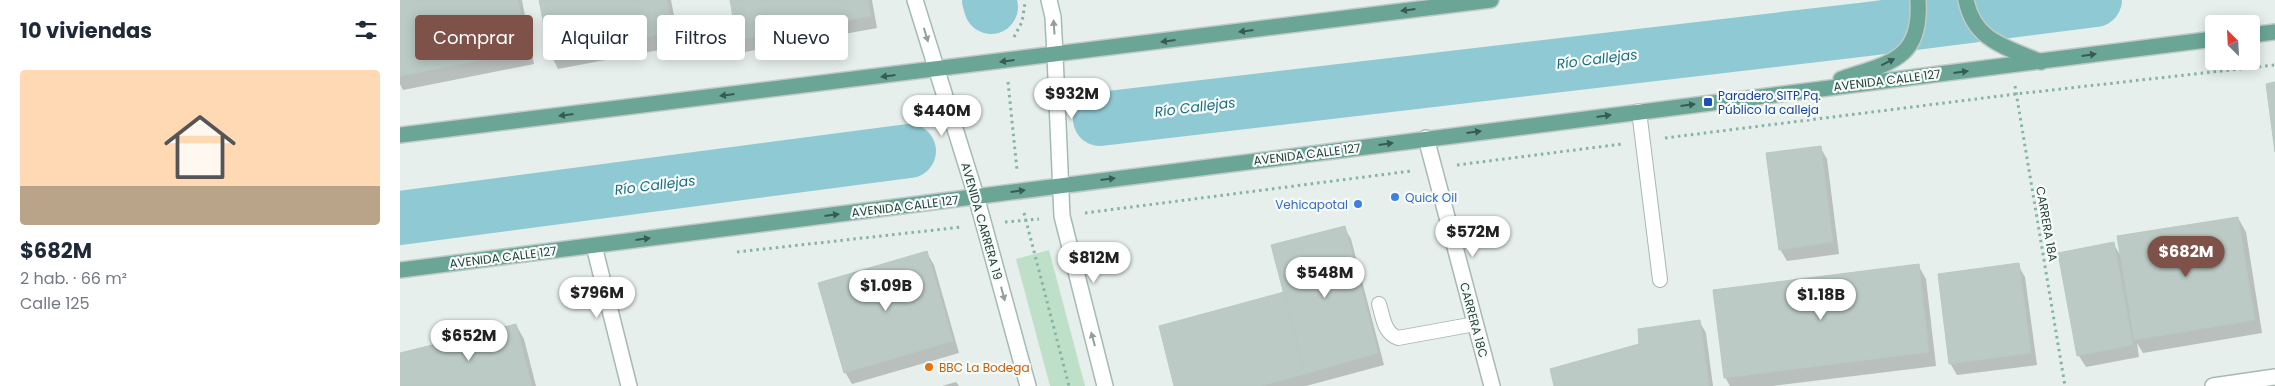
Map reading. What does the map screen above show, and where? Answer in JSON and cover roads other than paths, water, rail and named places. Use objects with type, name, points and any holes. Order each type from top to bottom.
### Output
[{"type":"main road","name":"AVENIDA CARRERA 19","points":[[915,0],[985,225],[1028,386]]},
{"type":"main road","points":[[1049,0],[1053,17],[1059,186],[1062,216],[1106,386]]},
{"type":"main road","points":[[400,136],[1491,0]]},
{"type":"main road","points":[[1809,90],[1884,65],[1901,56],[1912,45],[1920,22],[1918,0]]},
{"type":"main road","points":[[1966,0],[1970,17],[1989,40],[2041,62]]},
{"type":"main road","points":[[2260,33],[2275,32]]},
{"type":"main road","name":"AVENIDA CALLE 127","points":[[400,270],[2205,40]]},
{"type":"main road","name":"CARRERA 18C","points":[[1426,138],[1492,386]]},
{"type":"main road","points":[[594,246],[629,386]]},
{"type":"main road","points":[[2213,386],[2275,377]]},
{"type":"lane","points":[[1639,111],[1660,280]]},
{"type":"lane","points":[[1379,304],[1387,330],[1392,336],[1398,338],[1475,324]]},
{"type":"waterway","points":[[989,0],[991,7]]},
{"type":"waterway","name":"Río Callejas","points":[[1100,119],[1868,29],[2095,0]]},
{"type":"waterway","name":"Río Callejas","points":[[400,218],[909,151]]},
{"type":"place","name":"Paradero SITP Pq. Público la calleja","points":[[1708,102]]},
{"type":"place","name":"Quick Oil","points":[[1395,197]]},
{"type":"place","name":"Vehicapotal","points":[[1358,204]]},
{"type":"place","name":"BBC La Bodega","points":[[929,367]]}]
